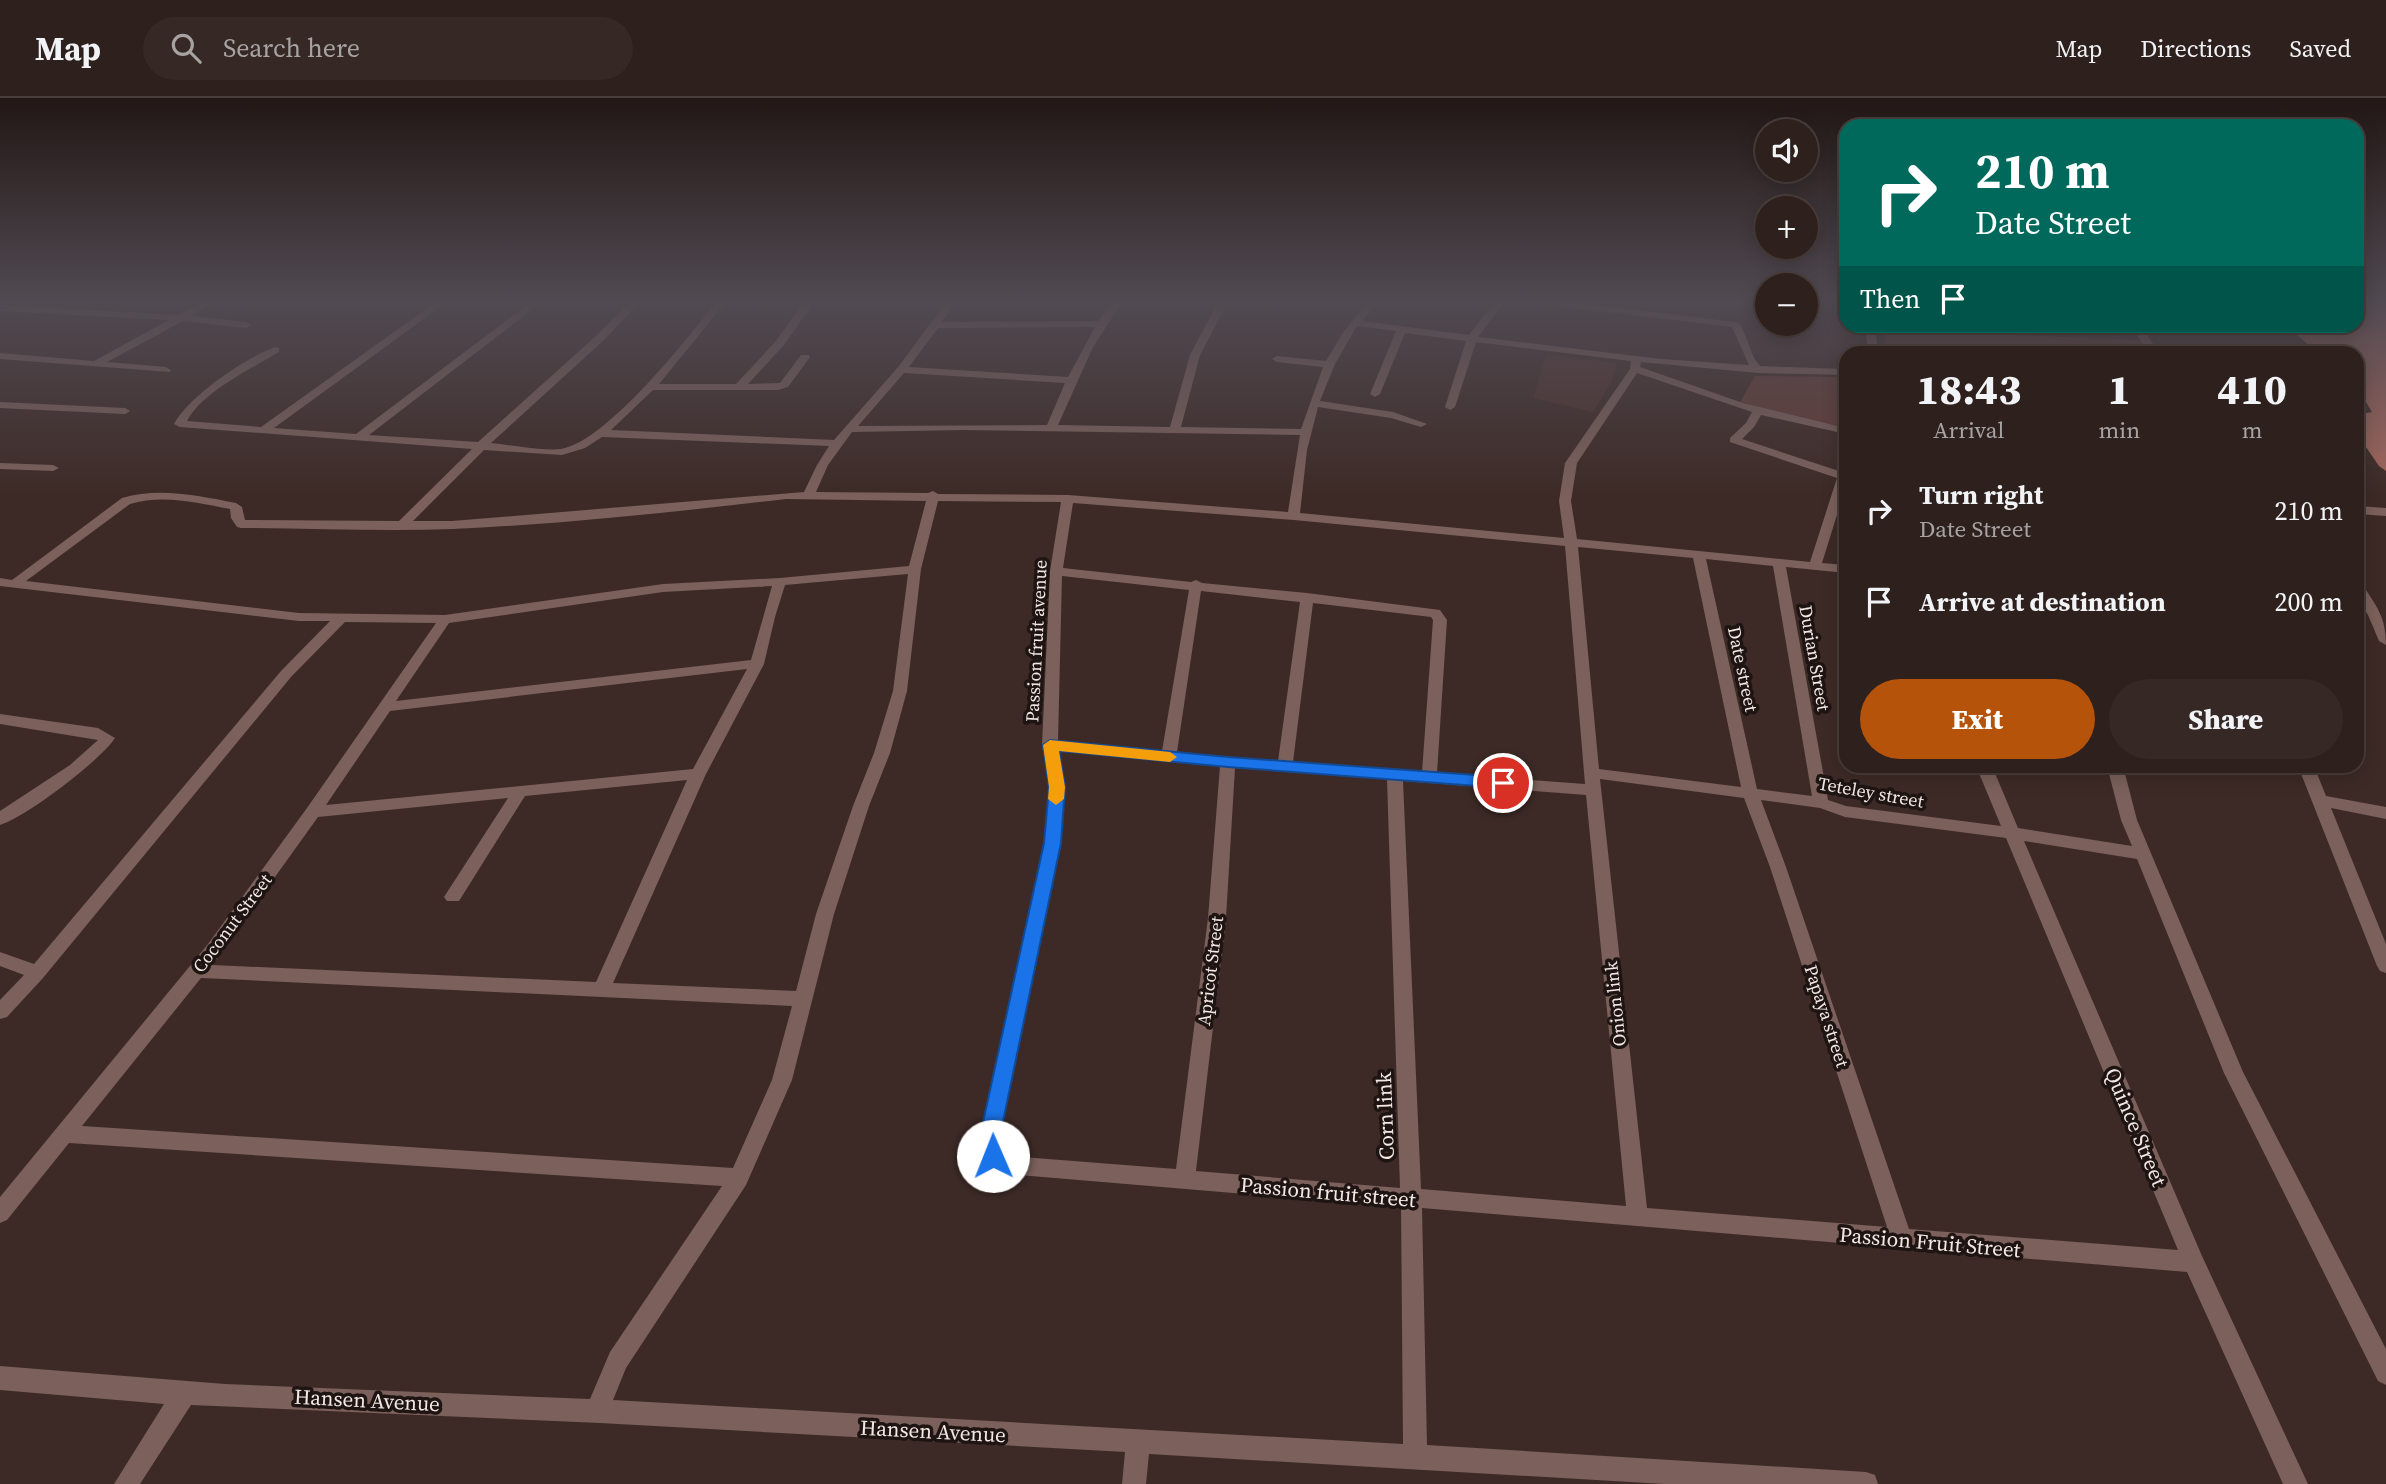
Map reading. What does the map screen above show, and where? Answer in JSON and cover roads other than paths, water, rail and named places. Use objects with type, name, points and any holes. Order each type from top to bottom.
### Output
[{"type":"street","points":[[127,367],[166,370]]},
{"type":"street","points":[[249,367],[203,397],[187,412],[180,424],[562,452],[581,447],[649,387],[666,367]]},
{"type":"street","points":[[265,429],[352,367]]},
{"type":"street","points":[[359,438],[452,367]]},
{"type":"street","points":[[401,526],[480,447],[568,367]]},
{"type":"street","points":[[740,386],[758,367]]},
{"type":"street","points":[[649,387],[784,385],[798,367]]},
{"type":"street","points":[[809,495],[821,466],[837,443],[902,367]]},
{"type":"street","points":[[1051,428],[1078,367]]},
{"type":"street","points":[[1175,430],[1192,367]]},
{"type":"street","points":[[1294,516],[1295,487],[1315,403],[1330,367]]},
{"type":"street","points":[[1375,394],[1386,367]]},
{"type":"street","points":[[1450,407],[1463,367]]},
{"type":"street","name":"Onion link","points":[[1634,367],[1571,463],[1563,498],[1572,541],[1588,784],[1638,1217]]},
{"type":"street","points":[[1639,367],[1688,390],[1807,424],[1839,430]]},
{"type":"street","points":[[1676,367],[1839,372]]},
{"type":"street","points":[[899,370],[1071,380]]},
{"type":"street","points":[[1315,403],[1393,415],[1421,424]]},
{"type":"street","points":[[0,405],[125,411]]},
{"type":"street","points":[[1758,411],[1750,425],[1734,440],[1839,470]]},
{"type":"street","points":[[849,429],[1051,428],[1308,432]]},
{"type":"street","points":[[598,433],[837,443]]},
{"type":"street","points":[[0,466],[53,468]]},
{"type":"street","points":[[1815,566],[1839,491]]},
{"type":"street","points":[[17,582],[126,501],[139,496],[201,500],[236,507],[237,518],[241,524],[401,526],[567,516],[809,495],[1068,499],[1294,516],[1839,568]]},
{"type":"street","points":[[597,1410],[618,1360],[739,1178],[782,1080],[825,914],[900,691],[915,569],[933,495]]},
{"type":"street","name":"Passion fruit avenue","points":[[993,1156],[990,1136],[1053,843],[1057,787],[1050,745],[1055,570],[1068,499]]},
{"type":"street","points":[[2364,510],[2386,512]]},
{"type":"street","name":"Date street","points":[[1698,554],[1750,793]]},
{"type":"street","name":"Durian Street","points":[[1779,562],[1821,803]]},
{"type":"street","points":[[0,582],[299,617],[445,619],[564,604],[663,587],[780,582],[915,569]]},
{"type":"street","points":[[1055,570],[1435,612],[1440,620],[1429,776]]},
{"type":"street","points":[[602,988],[698,774],[757,664],[768,617],[780,582]]},
{"type":"street","points":[[1169,757],[1196,584]]},
{"type":"street","points":[[1285,766],[1307,597]]},
{"type":"street","points":[[2364,598],[2386,641]]},
{"type":"street","points":[[0,1012],[37,973],[286,674],[342,617]]},
{"type":"street","name":"Coconut Street","points":[[0,1213],[197,971],[313,812],[445,619]]},
{"type":"street","points":[[383,707],[757,664]]},
{"type":"street","points":[[0,719],[98,733],[107,737],[104,745],[80,764],[0,819]]},
{"type":"street","points":[[1050,745],[1228,762],[1588,784]]},
{"type":"street","name":"Apricot Street","points":[[1185,1180],[1217,918],[1228,762]]},
{"type":"street","name":"Quince Street","points":[[1987,773],[2194,1262],[2296,1484]]},
{"type":"street","points":[[2117,773],[2129,820],[2234,1073],[2386,1373]]},
{"type":"street","points":[[2309,773],[2369,930],[2386,966]]},
{"type":"street","points":[[313,812],[698,774]]},
{"type":"street","name":"Corn link","points":[[1395,774],[1411,1199],[1415,1456]]},
{"type":"street","name":"Teteley street","points":[[1588,784],[1750,793],[1821,803],[1845,811],[2013,832],[2142,853]]},
{"type":"street","points":[[453,897],[520,792]]},
{"type":"street","name":"Papaya street","points":[[1750,793],[1778,867],[1902,1240]]},
{"type":"street","points":[[2321,801],[2386,813]]},
{"type":"street","points":[[0,959],[37,973]]},
{"type":"street","points":[[197,971],[803,999]]},
{"type":"street","points":[[65,1134],[739,1178]]},
{"type":"street","name":"Passion fruit street","points":[[993,1156],[1008,1165],[1666,1220]]},
{"type":"street","name":"Passion Fruit Street","points":[[1666,1220],[2194,1262]]},
{"type":"street","name":"Hansen Avenue","points":[[0,1378],[186,1392],[597,1410],[1866,1484]]},
{"type":"street","points":[[127,1484],[186,1392]]},
{"type":"street","points":[[1133,1484],[1138,1443]]}]
